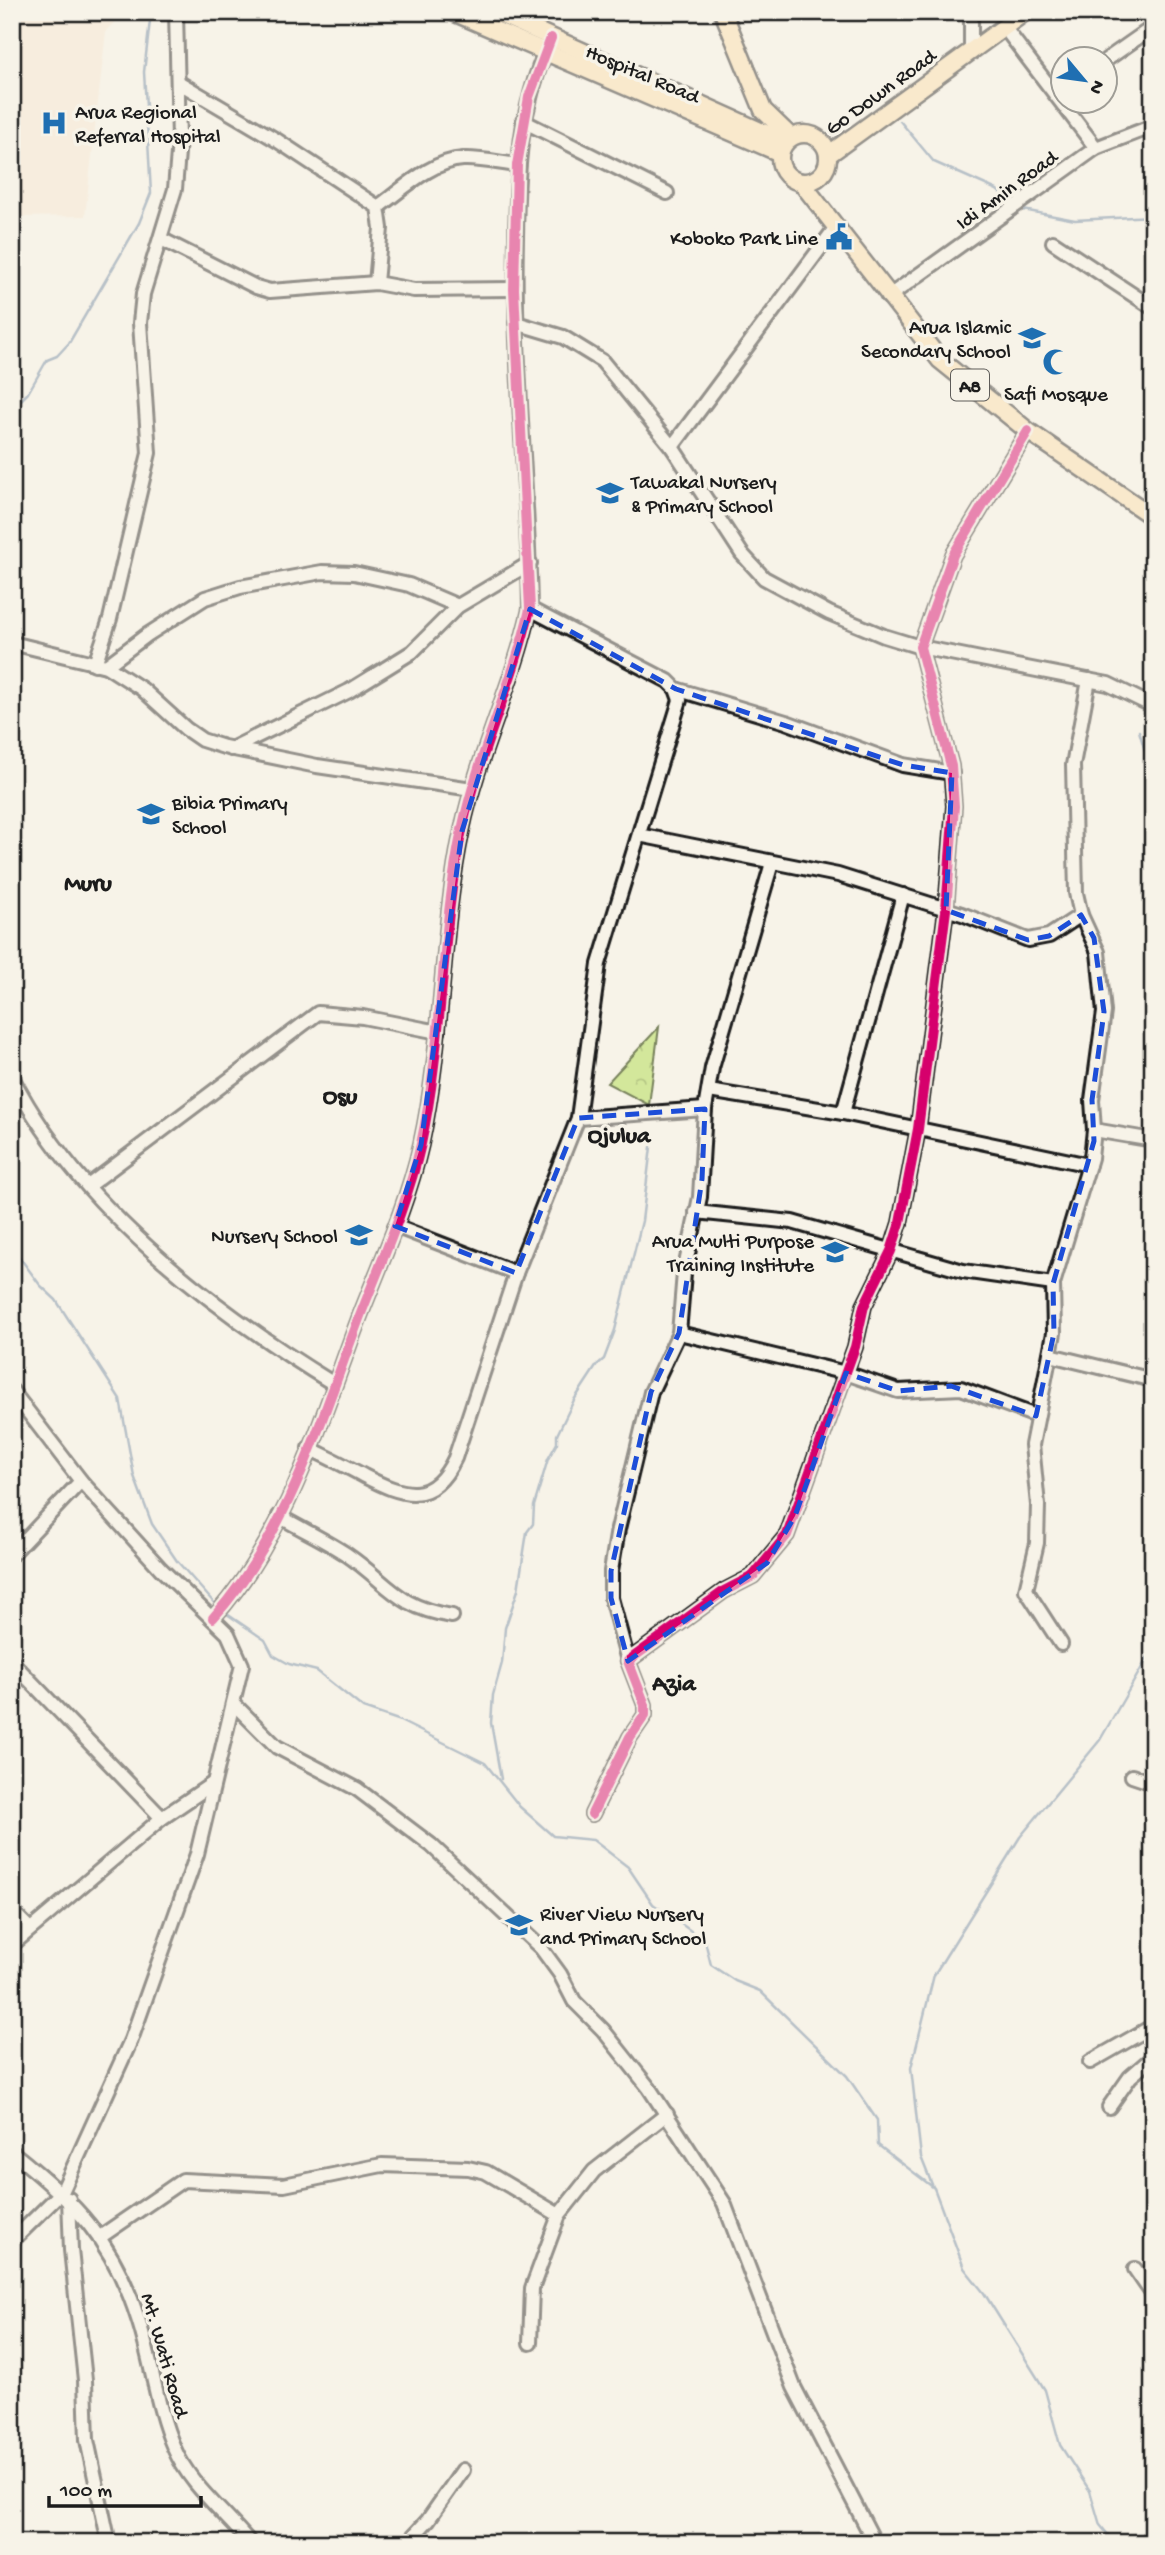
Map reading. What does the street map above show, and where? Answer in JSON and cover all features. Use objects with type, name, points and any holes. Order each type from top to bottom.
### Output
[{"type":"main road","name":"Hospital Road","points":[[453,12],[544,54],[785,144]]},
{"type":"main road","name":"Hospital Road","points":[[495,12],[785,144]]},
{"type":"main road","points":[[723,12],[763,110],[785,144],[784,172],[801,182],[825,212]]},
{"type":"main road","name":"Go Down Road","points":[[828,155],[1025,12]]},
{"type":"main road","points":[[785,144],[800,133],[819,138],[828,155],[821,175],[825,212]]},
{"type":"main road","points":[[801,182],[812,181],[821,175]]},
{"type":"main road","name":"A8","points":[[825,212],[888,297],[940,360],[1028,432],[1153,517]]},
{"type":"street","points":[[100,665],[146,474],[148,428],[140,323],[143,294],[175,189],[178,82],[176,12]]},
{"type":"street","points":[[971,12],[971,50]]},
{"type":"street","points":[[1004,27],[1050,81]]},
{"type":"street","points":[[1120,50],[1153,27]]},
{"type":"street","points":[[213,1618],[236,1593],[256,1563],[309,1448],[395,1226],[421,1144],[438,1032],[448,915],[472,789],[520,654],[530,609],[530,563],[514,289],[517,165],[523,121],[551,38]]},
{"type":"street","points":[[178,82],[378,207],[381,228],[376,283]]},
{"type":"street","points":[[1075,116],[1096,148]]},
{"type":"street","points":[[523,121],[667,192]]},
{"type":"street","name":"Idi Amin Road","points":[[888,297],[1096,148],[1153,126]]},
{"type":"street","points":[[378,207],[438,165],[450,161],[465,159],[517,165]]},
{"type":"street","points":[[672,447],[836,227]]},
{"type":"street","points":[[161,239],[263,289],[376,283],[414,290],[514,289]]},
{"type":"street","points":[[1053,242],[1153,308]]},
{"type":"street","points":[[516,323],[563,337],[602,361],[672,447],[742,554],[764,578],[829,613],[884,636],[920,647],[1089,680],[1123,690],[1153,706]]},
{"type":"street","points":[[628,1661],[724,1591],[753,1576],[767,1563],[787,1535],[846,1373],[864,1306],[891,1251],[900,1223],[918,1129],[946,910],[954,806],[952,773],[920,647],[953,555],[1028,432]]},
{"type":"street","points":[[232,749],[349,691],[412,652],[458,606],[530,563]]},
{"type":"street","points":[[100,665],[205,598],[240,587],[323,572],[354,573],[409,585],[458,606]]},
{"type":"street","points":[[530,609],[668,681],[676,689],[786,722],[903,765],[952,773]]},
{"type":"street","points":[[12,643],[100,665],[142,689],[202,740],[232,749],[317,766],[472,789]]},
{"type":"street","points":[[1062,1644],[1026,1590],[1037,1543],[1038,1505],[1032,1445],[1050,1355],[1054,1319],[1053,1284],[1089,1165],[1094,1130],[1092,1100],[1104,1012],[1098,952],[1081,915],[1076,892],[1072,785],[1089,680]]},
{"type":"street","points":[[309,1448],[400,1493],[419,1493],[440,1481],[455,1458],[516,1273],[578,1118],[599,964],[678,707],[676,689]]},
{"type":"street","points":[[639,835],[838,875],[903,895],[1028,940],[1049,936],[1081,915]]},
{"type":"street","points":[[592,1814],[630,1737],[645,1715],[645,1705],[628,1661],[611,1598],[611,1571],[651,1392],[679,1333],[684,1273],[702,1179],[705,1110],[717,1042],[772,863]]},
{"type":"street","points":[[843,1113],[903,895]]},
{"type":"street","points":[[88,1186],[318,1013],[363,1017],[438,1032]]},
{"type":"street","points":[[12,1077],[38,1123],[88,1186],[143,1241],[257,1335],[334,1384]]},
{"type":"street","points":[[709,1091],[843,1113],[1089,1165]]},
{"type":"street","points":[[578,1118],[705,1110]]},
{"type":"street","points":[[1094,1130],[1153,1139]]},
{"type":"street","points":[[696,1212],[792,1222],[963,1271],[1053,1284]]},
{"type":"street","points":[[395,1226],[516,1273]]},
{"type":"street","points":[[679,1333],[846,1373],[898,1391],[961,1388],[1036,1416]]},
{"type":"street","points":[[1050,1355],[1153,1380]]},
{"type":"street","points":[[12,1391],[81,1481],[161,1569],[228,1634],[242,1665],[197,1854],[140,2016],[66,2195],[12,2241]]},
{"type":"street","points":[[12,1554],[81,1481]]},
{"type":"street","points":[[279,1516],[347,1555],[410,1605],[425,1612],[452,1616]]},
{"type":"street","points":[[12,1662],[162,1818]]},
{"type":"street","points":[[234,1704],[277,1747],[357,1788],[405,1824],[541,1948],[561,1974],[574,2001],[603,2030],[667,2114],[676,2133],[724,2203],[798,2396],[875,2543]]},
{"type":"street","points":[[1132,1776],[1153,1783]]},
{"type":"street","points":[[12,1945],[162,1818],[212,1784]]},
{"type":"street","points":[[12,1911],[30,1930]]},
{"type":"street","points":[[1090,2063],[1153,2026]]},
{"type":"street","points":[[1109,2108],[1130,2077],[1153,2057]]},
{"type":"street","points":[[530,2343],[532,2288],[559,2215],[594,2171],[667,2114]]},
{"type":"street","name":"Mt. Wati Road","points":[[12,2152],[66,2195],[100,2237],[139,2320],[174,2448],[197,2487],[250,2543]]},
{"type":"street","points":[[100,2237],[183,2180],[284,2185],[382,2165],[443,2166],[486,2172],[559,2215]]},
{"type":"street","points":[[66,2195],[85,2380],[87,2440],[109,2543]]},
{"type":"street","points":[[1135,2269],[1153,2295]]},
{"type":"street","points":[[407,2543],[428,2520],[463,2470]]},
{"type":"highlighted area","points":[[530,609],[676,689],[903,765],[952,773],[946,910],[1028,940],[1049,936],[1081,915],[1094,938],[1104,1012],[1092,1100],[1094,1141],[1053,1284],[1054,1333],[1036,1416],[951,1386],[898,1391],[846,1373],[795,1516],[767,1563],[628,1661],[611,1598],[611,1571],[651,1392],[679,1333],[702,1179],[705,1109],[578,1118],[516,1273],[395,1226],[421,1145],[462,831]]},
{"type":"shaded area","name":"Arua Regional Referral Hospital","points":[[12,12],[123,12],[106,31],[85,216],[12,217]]},
{"type":"green space","points":[[659,1027],[649,1105],[607,1083]]},
{"type":"waterway","points":[[12,409],[28,393],[47,360],[57,356],[69,343],[139,223],[151,193],[144,72],[151,12]]},
{"type":"waterway","points":[[900,121],[934,162],[997,190],[1013,204]]},
{"type":"waterway","points":[[1018,209],[1075,220],[1153,216]]},
{"type":"waterway","points":[[1139,731],[1153,778]]},
{"type":"waterway","points":[[501,1779],[491,1723],[493,1695],[502,1663],[505,1628],[518,1590],[527,1532],[533,1524],[534,1506],[548,1459],[557,1443],[557,1435],[574,1400],[597,1365],[604,1359],[615,1330],[642,1221],[651,1147]]},
{"type":"waterway","points":[[12,1247],[40,1285],[56,1300],[120,1399],[134,1476],[152,1524],[177,1561],[216,1605]]},
{"type":"waterway","points":[[224,1612],[265,1640],[273,1655],[289,1664],[317,1671],[363,1708],[398,1720],[485,1763],[520,1807],[553,1836],[593,1840],[628,1867],[653,1904],[705,1941],[711,1965],[735,1981],[760,1991],[847,2076],[877,2120],[878,2145],[934,2188],[964,2268],[984,2293],[1045,2390],[1060,2445],[1090,2491],[1100,2525],[1115,2543]]},
{"type":"waterway","points":[[933,2187],[921,2157],[911,2068],[934,1975],[1020,1837],[1100,1740],[1153,1648]]},
{"type":"cycle path","points":[[213,1618],[262,1550],[300,1474],[402,1209],[421,1144],[434,1066],[450,908],[462,830],[477,774],[530,609],[514,289],[517,165],[529,97],[551,38]]},
{"type":"cycle path","points":[[592,1814],[630,1737],[645,1715],[645,1705],[628,1661],[724,1591],[753,1576],[787,1535],[855,1347],[864,1306],[891,1251],[900,1223],[918,1129],[946,910],[954,806],[951,766],[920,647],[953,555],[1028,431]]},
{"type":"place","name":"Arua Regional Referral Hospital","points":[[54,123]]},
{"type":"place","name":"Koboko Park Line","points":[[839,237]]},
{"type":"place","name":"Arua Islamic Secondary School","points":[[1032,338]]},
{"type":"place","name":"Safi Mosque","points":[[1056,362]]},
{"type":"place","name":"Tawakal Nursery & Primary School","points":[[610,493]]},
{"type":"place","name":"Bibia Primary School","points":[[151,814]]},
{"type":"place","name":"Nursery School","points":[[359,1235]]},
{"type":"place","name":"Arua Multi Purpose Training Institute","points":[[835,1252]]},
{"type":"place","name":"River View Nursery and Primary School","points":[[519,1925]]},
{"type":"district","name":"Muru","points":[[88,882]]},
{"type":"district","name":"Osu","points":[[340,1095]]},
{"type":"district","name":"Ojulua","points":[[619,1134]]},
{"type":"district","name":"Azia","points":[[674,1682]]}]
